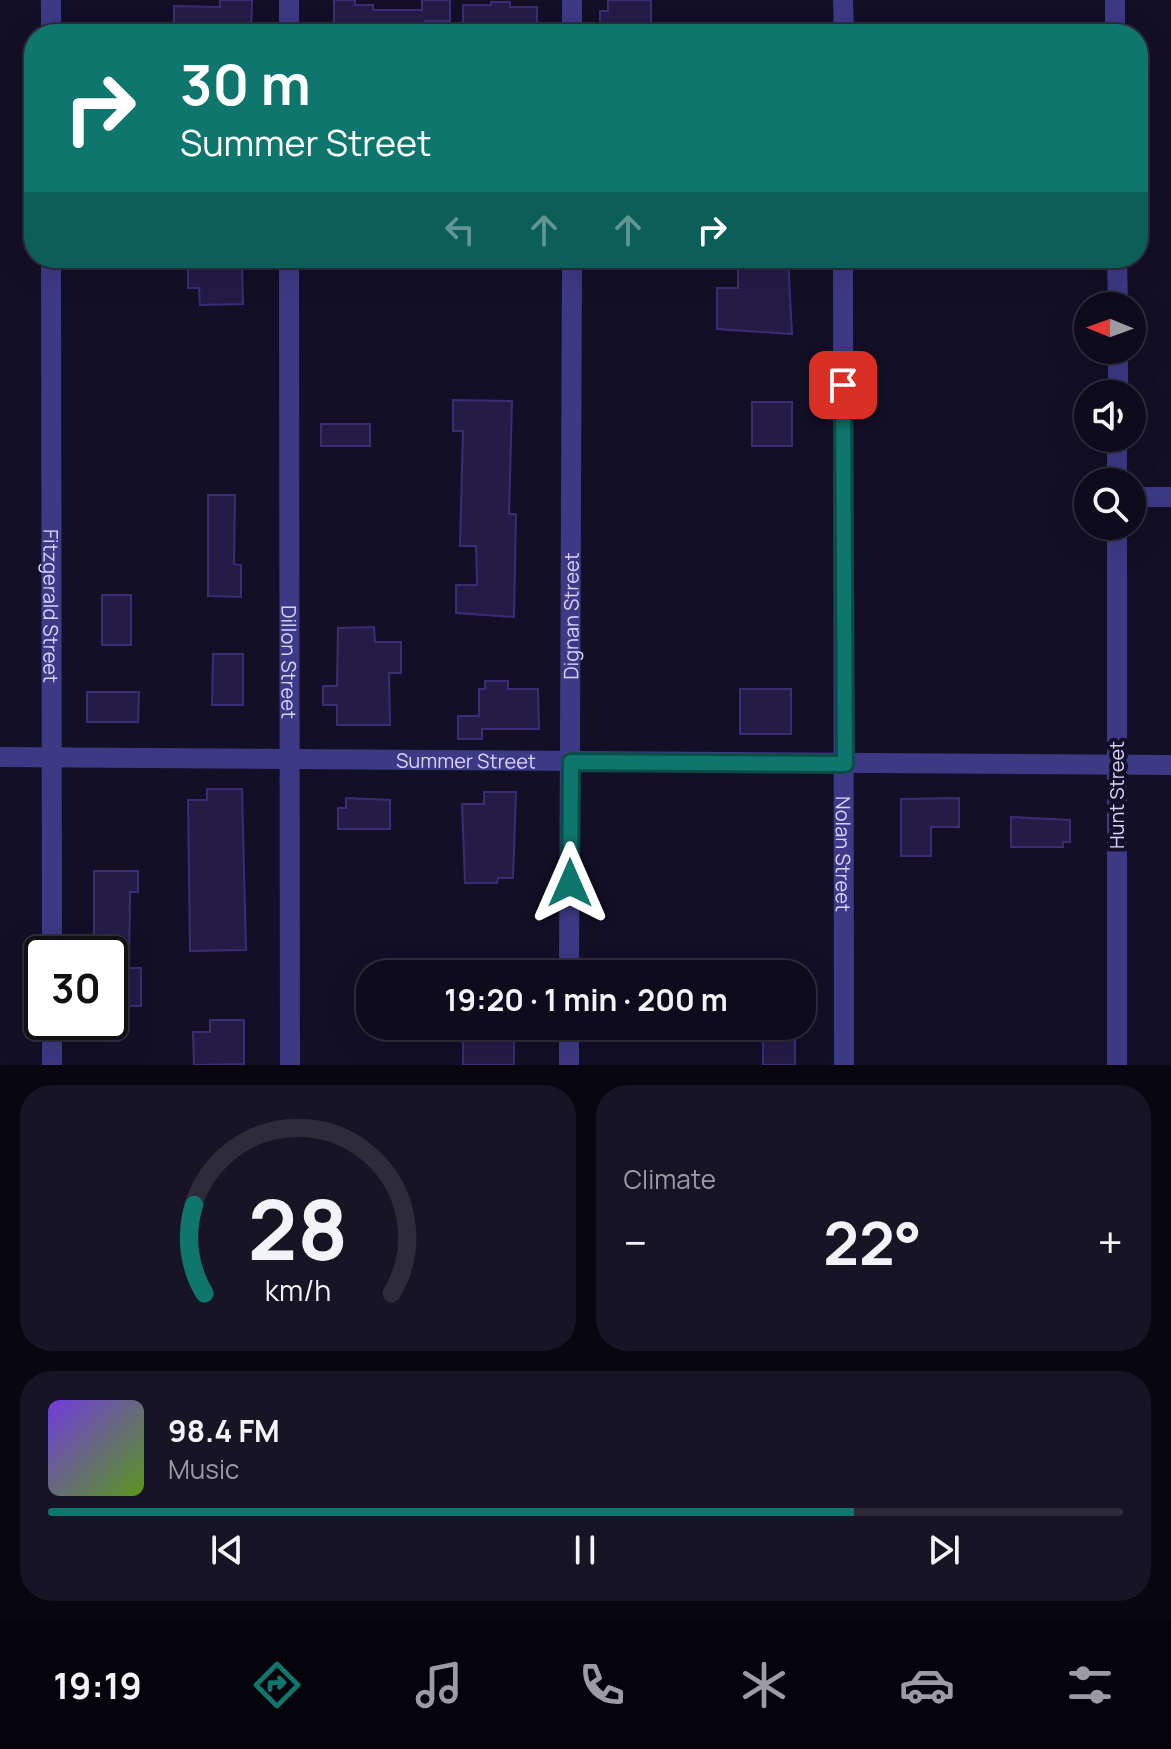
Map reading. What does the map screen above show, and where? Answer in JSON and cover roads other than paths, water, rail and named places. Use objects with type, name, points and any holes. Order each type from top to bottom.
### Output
[{"type":"street","points":[[51,0],[51,24]]},
{"type":"street","points":[[289,0],[289,24]]},
{"type":"street","points":[[572,0],[572,24]]},
{"type":"street","points":[[843,0],[844,24]]},
{"type":"street","points":[[1115,0],[1115,24]]},
{"type":"street","name":"Fitzgerald Street","points":[[51,268],[52,936]]},
{"type":"street","name":"Dillon Street","points":[[289,268],[290,1065]]},
{"type":"street","name":"Dignan Street","points":[[569,960],[572,268]]},
{"type":"street","name":"Nolan Street","points":[[843,268],[844,1065]]},
{"type":"street","points":[[1117,268],[1118,292]]},
{"type":"street","points":[[1146,497],[1171,497]]},
{"type":"street","name":"Hunt Street","points":[[1117,540],[1117,1065]]},
{"type":"street","name":"Summer Street","points":[[0,757],[1171,765]]},
{"type":"street","points":[[52,1040],[52,1065]]},
{"type":"street","points":[[569,1040],[569,1065]]}]
